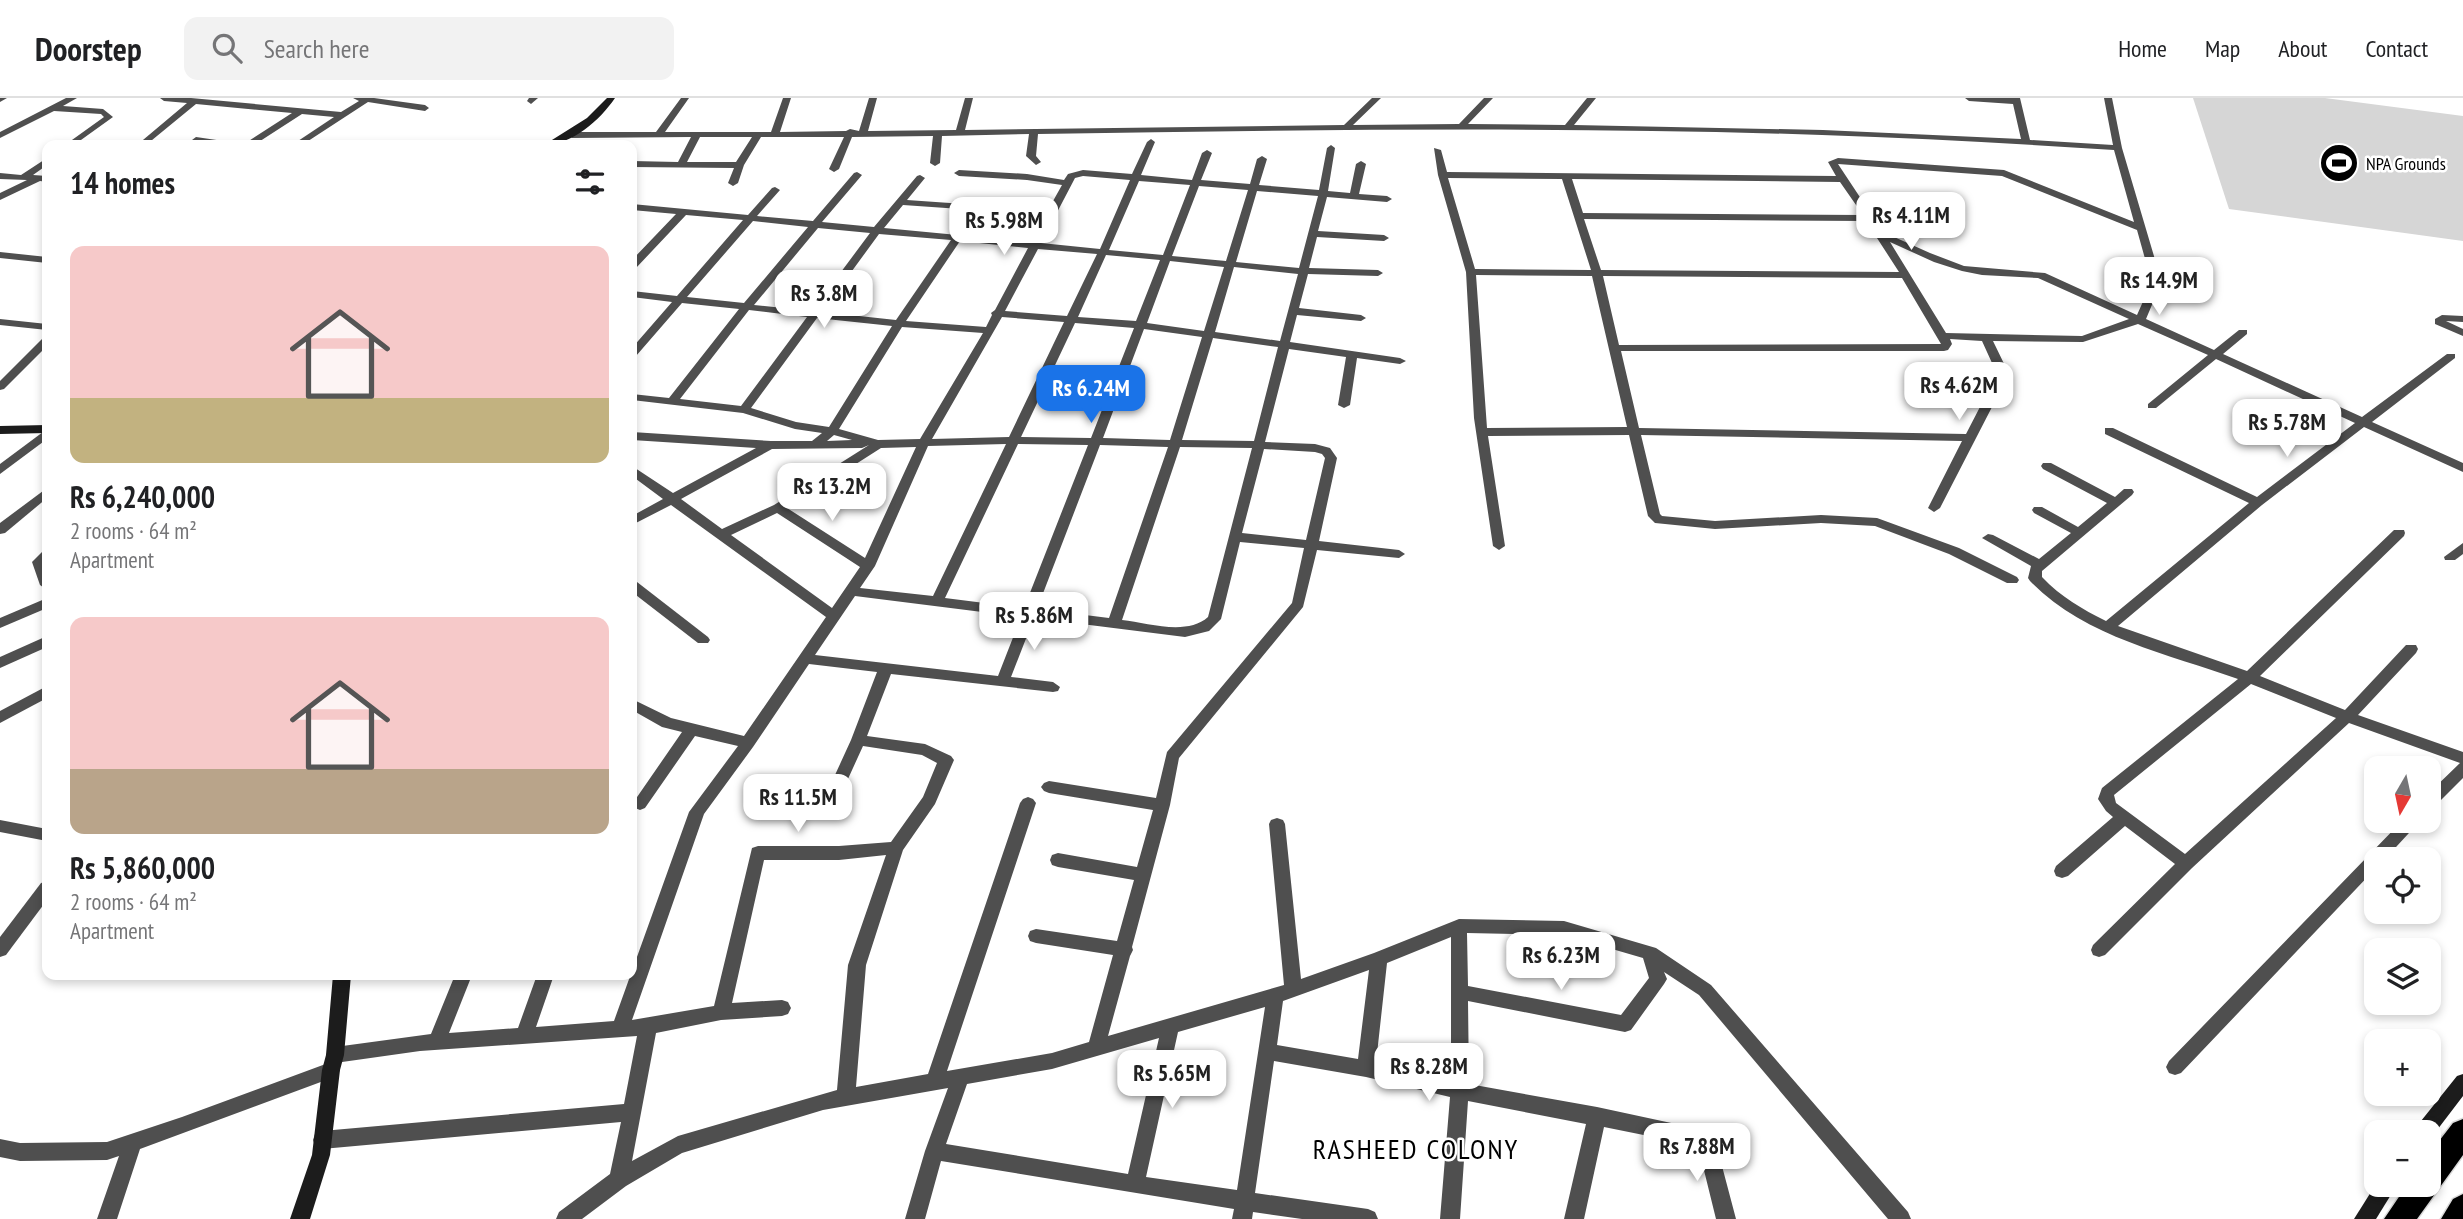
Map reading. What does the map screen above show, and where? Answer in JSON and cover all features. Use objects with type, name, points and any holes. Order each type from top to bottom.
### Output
[{"type":"highway","points":[[2441,1161],[2463,1132]]},
{"type":"highway","points":[[2399,1219],[2415,1197]]},
{"type":"highway","points":[[2456,1219],[2463,1209]]},
{"type":"street","points":[[0,135],[73,98]]},
{"type":"street","points":[[164,98],[344,115]]},
{"type":"street","points":[[356,98],[425,108]]},
{"type":"street","points":[[560,140],[572,135],[611,98]]},
{"type":"street","points":[[659,134],[685,98]]},
{"type":"street","points":[[775,134],[787,98]]},
{"type":"street","points":[[863,132],[873,98]]},
{"type":"street","points":[[960,132],[969,98]]},
{"type":"street","points":[[1348,125],[1377,98]]},
{"type":"street","points":[[1461,127],[1489,98]]},
{"type":"street","points":[[1569,125],[1592,98]]},
{"type":"street","points":[[1969,98],[2017,100],[2026,141]]},
{"type":"street","points":[[1942,335],[2083,339],[2141,319],[2154,288],[2154,273],[2118,148],[2108,98]]},
{"type":"street","points":[[304,140],[366,100]]},
{"type":"street","points":[[147,140],[193,102]]},
{"type":"street","points":[[51,108],[103,112],[109,117],[76,140]]},
{"type":"street","points":[[256,140],[302,110]]},
{"type":"street","points":[[572,135],[938,133],[1348,125],[1569,125],[1828,131],[2118,148]]},
{"type":"street","points":[[1034,130],[1031,156],[1036,162]]},
{"type":"street","points":[[834,169],[850,132]]},
{"type":"street","points":[[935,163],[938,133]]},
{"type":"street","points":[[681,164],[697,134]]},
{"type":"street","points":[[733,183],[739,165],[758,134]]},
{"type":"street","points":[[937,601],[1103,252],[1151,142]]},
{"type":"street","points":[[851,591],[1115,621],[1185,632],[1204,628],[1214,619],[1323,194],[1331,148]]},
{"type":"street","points":[[1437,150],[1471,272],[1482,432],[1499,546]]},
{"type":"street","points":[[1003,680],[1207,153]]},
{"type":"street","points":[[1115,621],[1175,444],[1262,159]]},
{"type":"street","points":[[1616,348],[1937,349],[1947,344],[1871,218],[1833,162],[2004,173],[2141,228]]},
{"type":"street","points":[[24,177],[42,164]]},
{"type":"street","points":[[637,164],[739,165]]},
{"type":"street","points":[[1354,196],[1361,164]]},
{"type":"street","points":[[959,173],[1027,177],[1067,183]]},
{"type":"street","points":[[621,1027],[697,812],[748,743],[868,566],[923,444],[989,330],[1071,176],[1083,173],[1387,199]]},
{"type":"street","points":[[673,402],[747,306],[857,175]]},
{"type":"street","points":[[1443,175],[1843,179]]},
{"type":"street","points":[[0,176],[42,179]]},
{"type":"street","points":[[1566,176],[1597,274],[1654,516],[1659,520],[1715,526],[1821,519],[1877,522],[1954,551],[2012,580]]},
{"type":"street","points":[[744,410],[877,230],[920,178]]},
{"type":"street","points":[[0,197],[42,179]]},
{"type":"street","points":[[637,348],[775,190]]},
{"type":"street","points":[[900,202],[1051,213]]},
{"type":"street","points":[[637,208],[1303,271],[1378,273]]},
{"type":"street","points":[[637,260],[683,212]]},
{"type":"street","points":[[1580,216],[1871,218]]},
{"type":"street","points":[[1313,233],[1384,238]]},
{"type":"street","points":[[1881,234],[1961,268],[2040,275],[2463,468]]},
{"type":"street","points":[[816,444],[832,431],[958,237]]},
{"type":"street","points":[[0,255],[42,259]]},
{"type":"street","points":[[1471,272],[1906,275]]},
{"type":"street","points":[[637,295],[899,324],[989,330]]},
{"type":"street","points":[[1293,311],[1362,318]]},
{"type":"street","points":[[996,313],[1141,325],[1400,361]]},
{"type":"street","points":[[2463,319],[2438,320],[2463,333]]},
{"type":"street","points":[[1,323],[42,327]]},
{"type":"street","points":[[2152,406],[2243,332]]},
{"type":"street","points":[[1934,508],[2003,374],[1986,338]]},
{"type":"street","points":[[0,387],[42,345]]},
{"type":"street","points":[[1345,405],[1353,354]]},
{"type":"street","points":[[2109,626],[2258,502],[2451,356]]},
{"type":"street","points":[[637,398],[744,410],[878,444]]},
{"type":"street","points":[[0,429],[42,431]]},
{"type":"street","points":[[1482,432],[1635,431],[1969,438]]},
{"type":"street","points":[[2109,431],[2258,502]]},
{"type":"street","points":[[0,470],[42,435]]},
{"type":"street","points":[[637,436],[771,444],[923,444],[1014,440],[1259,445],[1326,451],[1331,458],[1298,604],[1172,756],[1125,950],[1097,1046]]},
{"type":"street","points":[[637,518],[771,444]]},
{"type":"street","points":[[722,534],[778,508],[878,444]]},
{"type":"street","points":[[2047,466],[2115,502]]},
{"type":"street","points":[[637,474],[834,616]]},
{"type":"street","points":[[2128,492],[2036,569],[2035,578],[2042,589],[2062,606],[2347,717],[2463,758]]},
{"type":"street","points":[[0,530],[42,496]]},
{"type":"street","points":[[778,508],[868,566]]},
{"type":"street","points":[[2038,510],[2078,532]]},
{"type":"street","points":[[2186,863],[2111,807],[2106,799],[2107,792],[2250,677],[2399,533]]},
{"type":"street","points":[[1236,537],[1399,554]]},
{"type":"street","points":[[1988,538],[2040,565]]},
{"type":"street","points":[[2450,557],[2463,547]]},
{"type":"street","points":[[637,588],[703,640]]},
{"type":"street","points":[[0,623],[42,605]]},
{"type":"street","points":[[0,663],[42,643]]},
{"type":"street","points":[[2099,950],[2186,863],[2347,717],[2411,649]]},
{"type":"street","points":[[806,659],[1053,687]]},
{"type":"street","points":[[827,810],[885,670]]},
{"type":"street","points":[[0,718],[42,694]]},
{"type":"street","points":[[637,707],[667,723],[748,743]]},
{"type":"street","points":[[640,804],[692,729]]},
{"type":"street","points":[[846,1097],[858,965],[896,848],[930,800],[946,760],[925,750],[858,740]]},
{"type":"street","points":[[2441,791],[2463,768]]},
{"type":"street","points":[[1049,787],[1162,806]]},
{"type":"street","points":[[934,1082],[1028,803]]},
{"type":"street","points":[[2062,871],[2124,817]]},
{"type":"street","points":[[1244,1211],[1267,1052],[1284,993],[1277,824]]},
{"type":"street","points":[[0,827],[42,834]]},
{"type":"street","points":[[2175,1067],[2400,833]]},
{"type":"street","points":[[720,1012],[758,853],[839,853],[896,848]]},
{"type":"street","points":[[1058,860],[1144,875]]},
{"type":"street","points":[[0,950],[42,895]]},
{"type":"street","points":[[1450,1219],[1460,1091],[1459,926]]},
{"type":"street","points":[[566,1219],[619,1179],[678,1145],[846,1097],[1052,1061],[1284,993],[1379,959],[1459,926],[1564,928],[1650,953],[1705,990],[1901,1219]]},
{"type":"street","points":[[1036,936],[1125,950]]},
{"type":"street","points":[[1460,992],[1625,1024],[1658,979],[1650,953]]},
{"type":"street","points":[[1366,1069],[1379,959]]},
{"type":"street","points":[[300,1219],[321,1155],[341,980]]},
{"type":"street","points":[[437,1041],[461,980]]},
{"type":"street","points":[[524,1036],[543,980]]},
{"type":"street","points":[[0,1148],[20,1152],[107,1151],[333,1063],[437,1041],[648,1027],[720,1012],[782,1008]]},
{"type":"street","points":[[619,1179],[648,1027]]},
{"type":"street","points":[[1135,1185],[1170,1027]]},
{"type":"street","points":[[1267,1052],[1366,1069],[1460,1091],[1706,1138],[1726,1219]]},
{"type":"street","points":[[915,1219],[934,1151],[961,1077]]},
{"type":"street","points":[[2433,1120],[2463,1082]]},
{"type":"street","points":[[323,1140],[631,1112]]},
{"type":"street","points":[[1574,1219],[1597,1116]]},
{"type":"street","points":[[107,1219],[133,1142]]},
{"type":"street","points":[[934,1151],[1135,1185],[1244,1211],[1368,1219]]},
{"type":"street","points":[[2364,1219],[2380,1197]]},
{"type":"shaded area","name":"NPA Grounds","points":[[2193,98],[2325,98],[2463,116],[2463,241],[2229,209]]},
{"type":"place","name":"NPA Grounds","points":[[2339,163]]},
{"type":"district","name":"RASHEED COLONY","points":[[1416,1148]]}]
